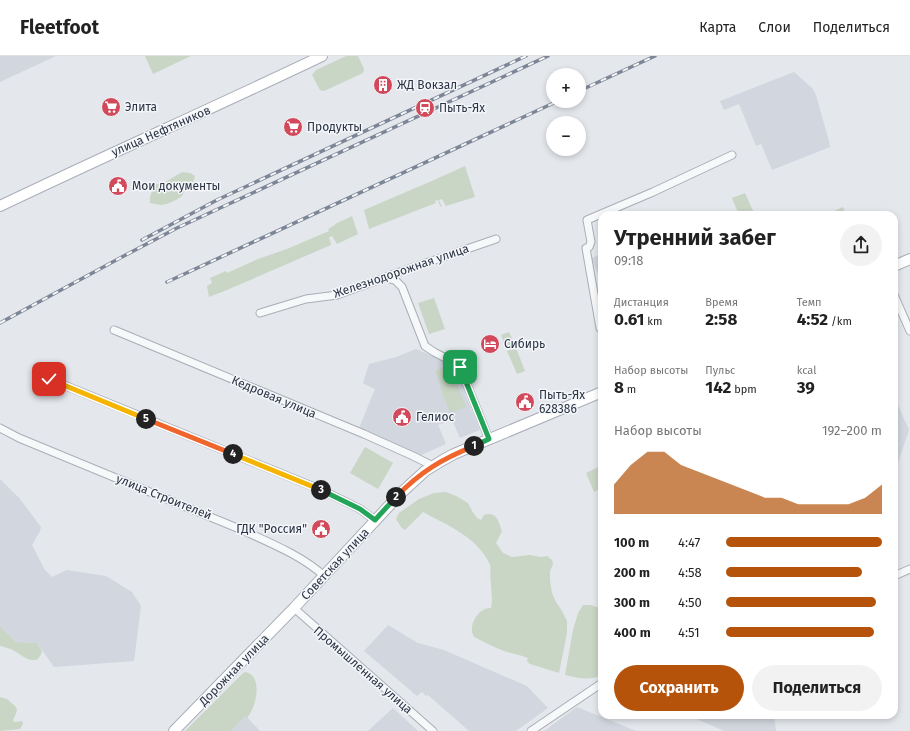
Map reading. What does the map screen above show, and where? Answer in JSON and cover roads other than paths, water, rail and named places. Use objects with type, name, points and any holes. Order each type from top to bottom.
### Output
[{"type":"street","name":"улица Нефтяников","points":[[0,206],[322,56]]},
{"type":"street","points":[[608,211],[732,156]]},
{"type":"street","points":[[598,215],[587,220],[591,242],[589,247],[586,248],[598,317]]},
{"type":"street","name":"Железнодорожная улица","points":[[260,313],[306,299],[336,295],[496,239]]},
{"type":"street","points":[[898,264],[910,259]]},
{"type":"street","points":[[384,278],[395,280],[402,287],[425,346],[460,367],[489,439]]},
{"type":"street","points":[[898,304],[910,331]]},
{"type":"street","name":"Кедровая улица","points":[[114,330],[385,443],[433,466]]},
{"type":"street","points":[[37,374],[324,491],[360,509],[375,520]]},
{"type":"street","name":"Советская улица","points":[[294,608],[409,485],[433,466],[454,454],[598,394]]},
{"type":"street","name":"улица Строителей","points":[[0,428],[19,438],[269,542],[310,564],[324,576]]},
{"type":"street","points":[[898,574],[910,570]]},
{"type":"street","name":"Дорожная улица","points":[[174,731],[294,608]]},
{"type":"street","name":"Промышленная улица","points":[[294,608],[433,731]]},
{"type":"street","points":[[531,731],[598,686]]},
{"type":"railway","points":[[142,240],[217,200],[526,56]]},
{"type":"railway","points":[[0,323],[177,228],[548,56]]},
{"type":"railway","points":[[586,88],[655,56]]},
{"type":"railway","points":[[167,282],[546,107]]},
{"type":"place","name":"ЖД Вокзал","points":[[383,85]]},
{"type":"place","name":"Элита","points":[[111,107]]},
{"type":"place","name":"Пыть-Ях","points":[[425,108]]},
{"type":"place","name":"Продукты","points":[[293,127]]},
{"type":"place","name":"Мои документы","points":[[118,186]]},
{"type":"place","name":"Сибирь","points":[[490,344]]},
{"type":"place","name":"Пыть-Ях 628386","points":[[525,402]]},
{"type":"place","name":"Гелиос","points":[[402,417]]},
{"type":"place","name":"ГДК \"Россия\"","points":[[321,529]]}]
